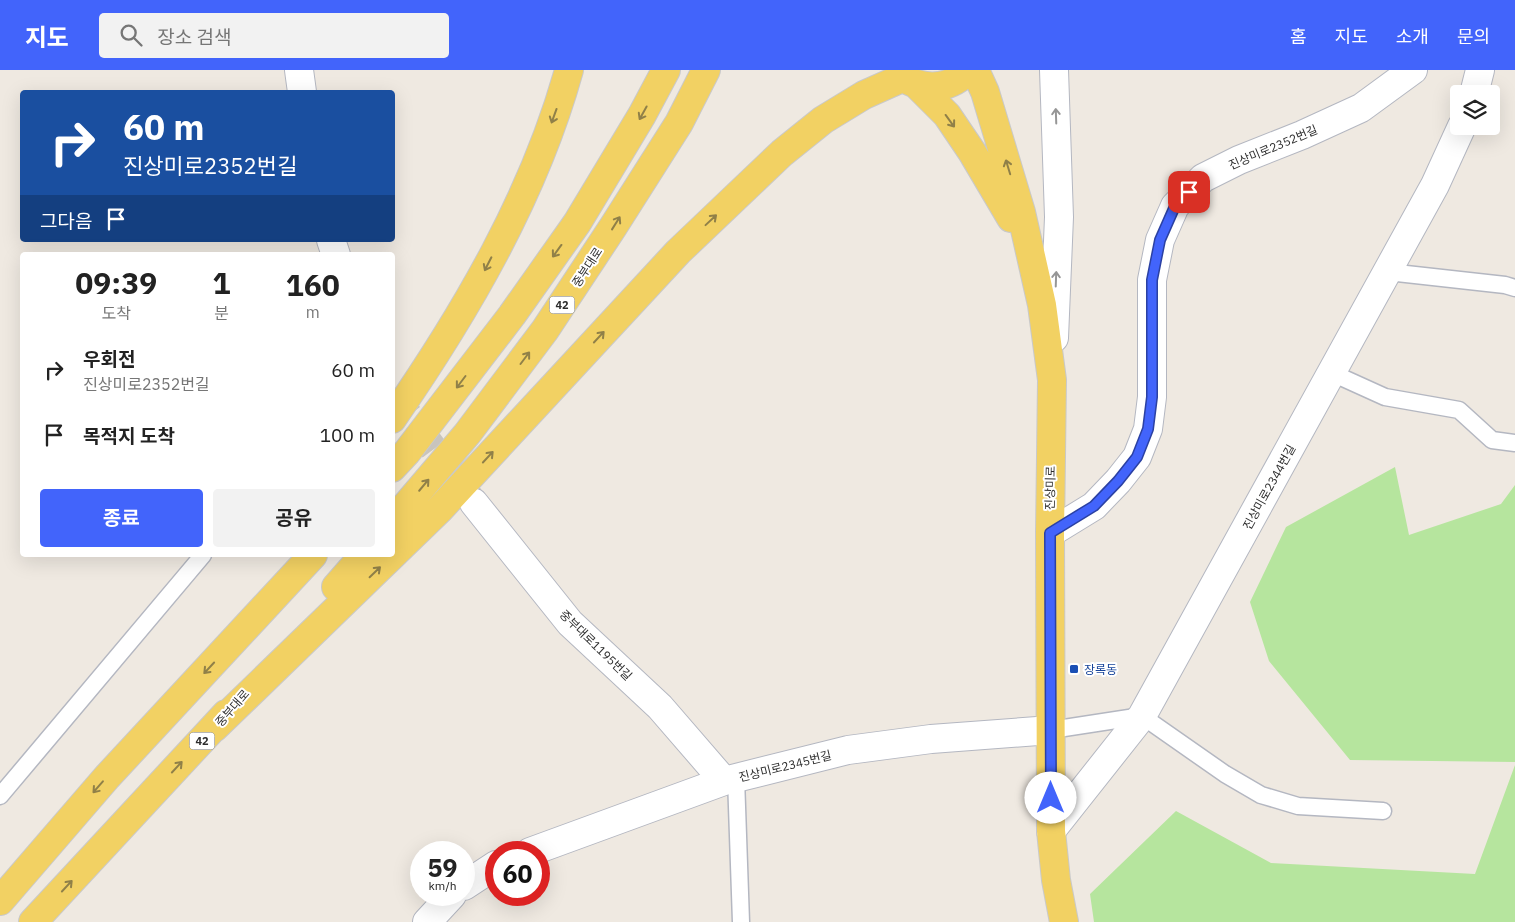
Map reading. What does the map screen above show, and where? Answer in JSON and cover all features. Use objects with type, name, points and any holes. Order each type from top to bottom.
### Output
[{"type":"main road","points":[[395,415],[431,362],[481,277],[512,217],[529,182],[563,92],[569,70]]},
{"type":"main road","points":[[395,465],[506,323],[577,223],[642,115],[666,70]]},
{"type":"main road","name":"중부대로","points":[[395,518],[466,434],[545,330],[614,227],[679,123],[706,70]]},
{"type":"main road","points":[[395,553],[439,510],[678,252],[775,160],[823,120],[864,95],[905,78],[933,88],[948,84],[962,77],[968,70]]},
{"type":"main road","points":[[975,70],[985,92],[1021,212],[1033,265]]},
{"type":"main road","points":[[905,78],[947,115],[972,152],[1012,220],[1033,265]]},
{"type":"main road","name":"진상미로","points":[[1033,265],[1042,305],[1052,380],[1050,533],[1051,831],[1056,880],[1064,922]]},
{"type":"main road","points":[[227,649],[295,557]]},
{"type":"main road","points":[[0,901],[107,777],[311,557]]},
{"type":"main road","name":"중부대로","points":[[33,922],[214,728],[362,557]]},
{"type":"main road","points":[[214,728],[390,557]]},
{"type":"street","points":[[299,70],[302,90]]},
{"type":"street","points":[[1052,380],[1059,218],[1054,70]]},
{"type":"street","name":"진상미로2352번길","points":[[1050,533],[1094,506],[1118,481],[1137,457],[1148,429],[1152,397],[1152,280],[1160,240],[1175,206],[1203,178],[1239,160],[1302,135],[1362,108],[1413,70]]},
{"type":"street","points":[[1476,85],[1480,70]]},
{"type":"street","name":"진상미로2344번길","points":[[1051,831],[1142,716],[1388,272],[1435,185],[1458,135]]},
{"type":"street","name":"중부대로1195번길","points":[[474,503],[570,623],[660,706],[730,779]]},
{"type":"street","name":"진상미로2345번길","points":[[550,845],[730,779],[848,750],[931,738],[1051,730]]},
{"type":"street","points":[[427,922],[442,906]]},
{"type":"lane","points":[[1388,272],[1505,285],[1515,288]]},
{"type":"lane","points":[[1332,373],[1385,396],[1459,410],[1492,440],[1515,443]]},
{"type":"lane","points":[[0,796],[201,557]]},
{"type":"lane","points":[[1051,730],[1142,716],[1224,774],[1261,795],[1298,806],[1383,811]]},
{"type":"lane","points":[[730,779],[741,922]]},
{"type":"green space","points":[[1395,467],[1409,535],[1501,504],[1515,485],[1515,762],[1350,760],[1269,661],[1250,602],[1286,527]]},
{"type":"green space","points":[[1515,765],[1515,922],[1094,922],[1090,894],[1176,811],[1271,863],[1475,874]]},
{"type":"tunnel","points":[[395,397],[474,503]]},
{"type":"place","name":"장록동","points":[[1074,669]]},
{"type":"route","points":[[1051,798],[1050,533],[1094,506],[1118,481],[1137,457],[1148,429],[1152,397],[1152,280],[1160,240],[1175,206],[1189,192]]}]
